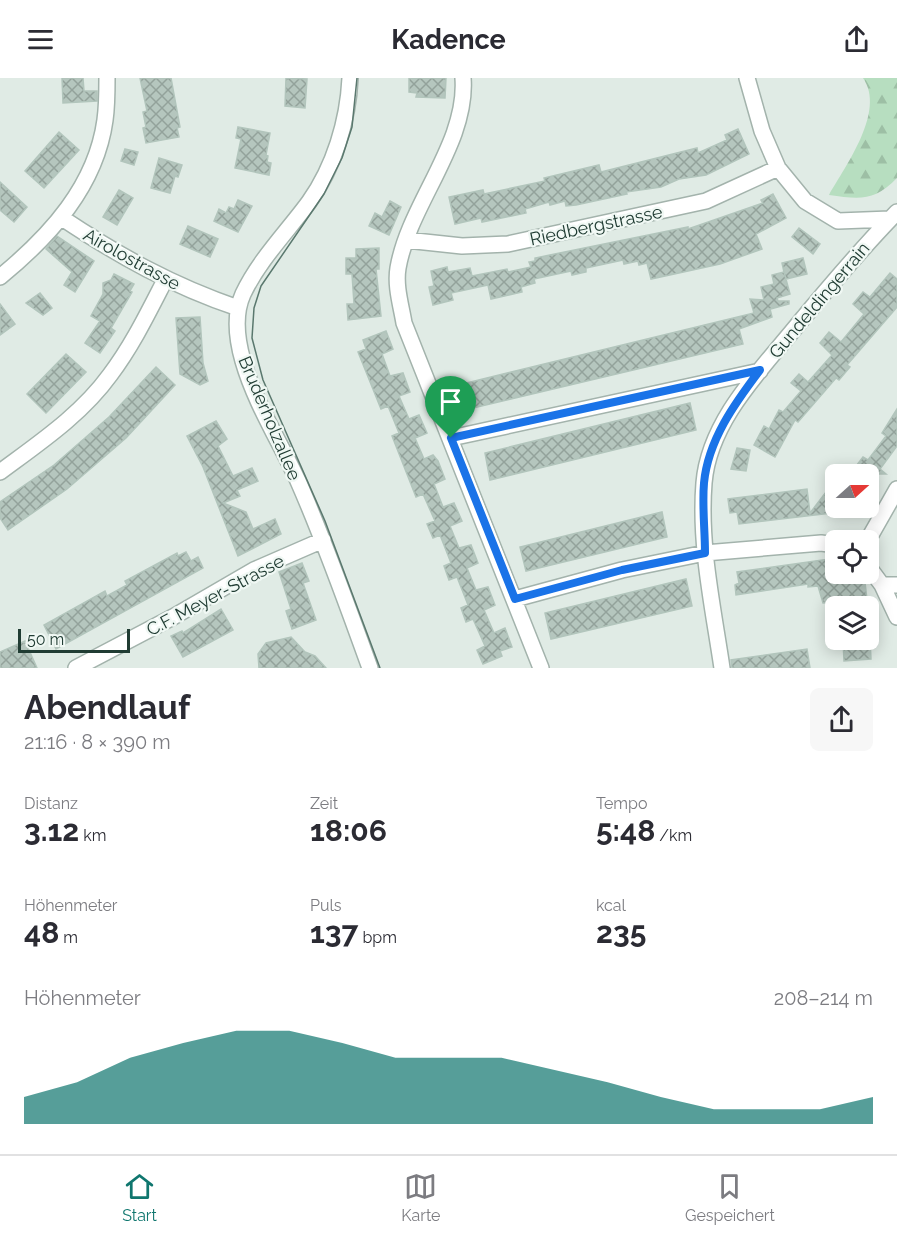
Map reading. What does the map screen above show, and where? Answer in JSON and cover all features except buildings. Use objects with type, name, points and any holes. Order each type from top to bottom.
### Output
[{"type":"street","points":[[0,277],[62,218],[79,192],[96,158],[105,120],[107,78]]},
{"type":"street","name":"Bruderholzallee","points":[[350,78],[347,114],[341,136],[322,179],[310,200],[262,262],[243,294],[238,308],[239,341],[246,371],[323,540],[370,668]]},
{"type":"street","points":[[463,78],[461,106],[453,135],[406,240],[398,269],[398,293],[404,323],[541,668]]},
{"type":"street","points":[[747,78],[762,131],[778,168],[805,201],[838,221],[893,216]]},
{"type":"street","name":"Riedbergstrasse","points":[[406,240],[462,246],[508,244],[706,201],[778,168]]},
{"type":"street","name":"Gundeldingerrain","points":[[722,668],[705,553],[704,481],[715,441],[737,400],[760,370],[847,264],[893,216]]},
{"type":"street","name":"Airolostrasse","points":[[62,218],[110,250],[165,280],[238,308]]},
{"type":"street","points":[[0,472],[79,410],[109,377],[132,343],[165,280]]},
{"type":"street","points":[[451,438],[760,370]]},
{"type":"street","points":[[874,530],[897,489]]},
{"type":"street","name":"C.F. Meyer-Strasse","points":[[76,668],[173,617],[254,570],[323,540]]},
{"type":"street","points":[[515,599],[622,570],[705,553],[825,543]]},
{"type":"street","points":[[889,585],[897,617]]},
{"type":"green space","points":[[863,78],[897,78],[897,178],[881,191],[866,197],[829,195],[861,138],[867,122],[870,106],[869,91]]},
{"type":"tram line","points":[[357,78],[352,127],[342,158],[324,194],[261,286],[254,308],[252,338],[263,380],[325,521],[380,668]]},
{"type":"route","points":[[760,370],[737,400],[715,441],[704,481],[705,553],[622,570],[515,599],[451,438],[528,421],[760,370]]}]
